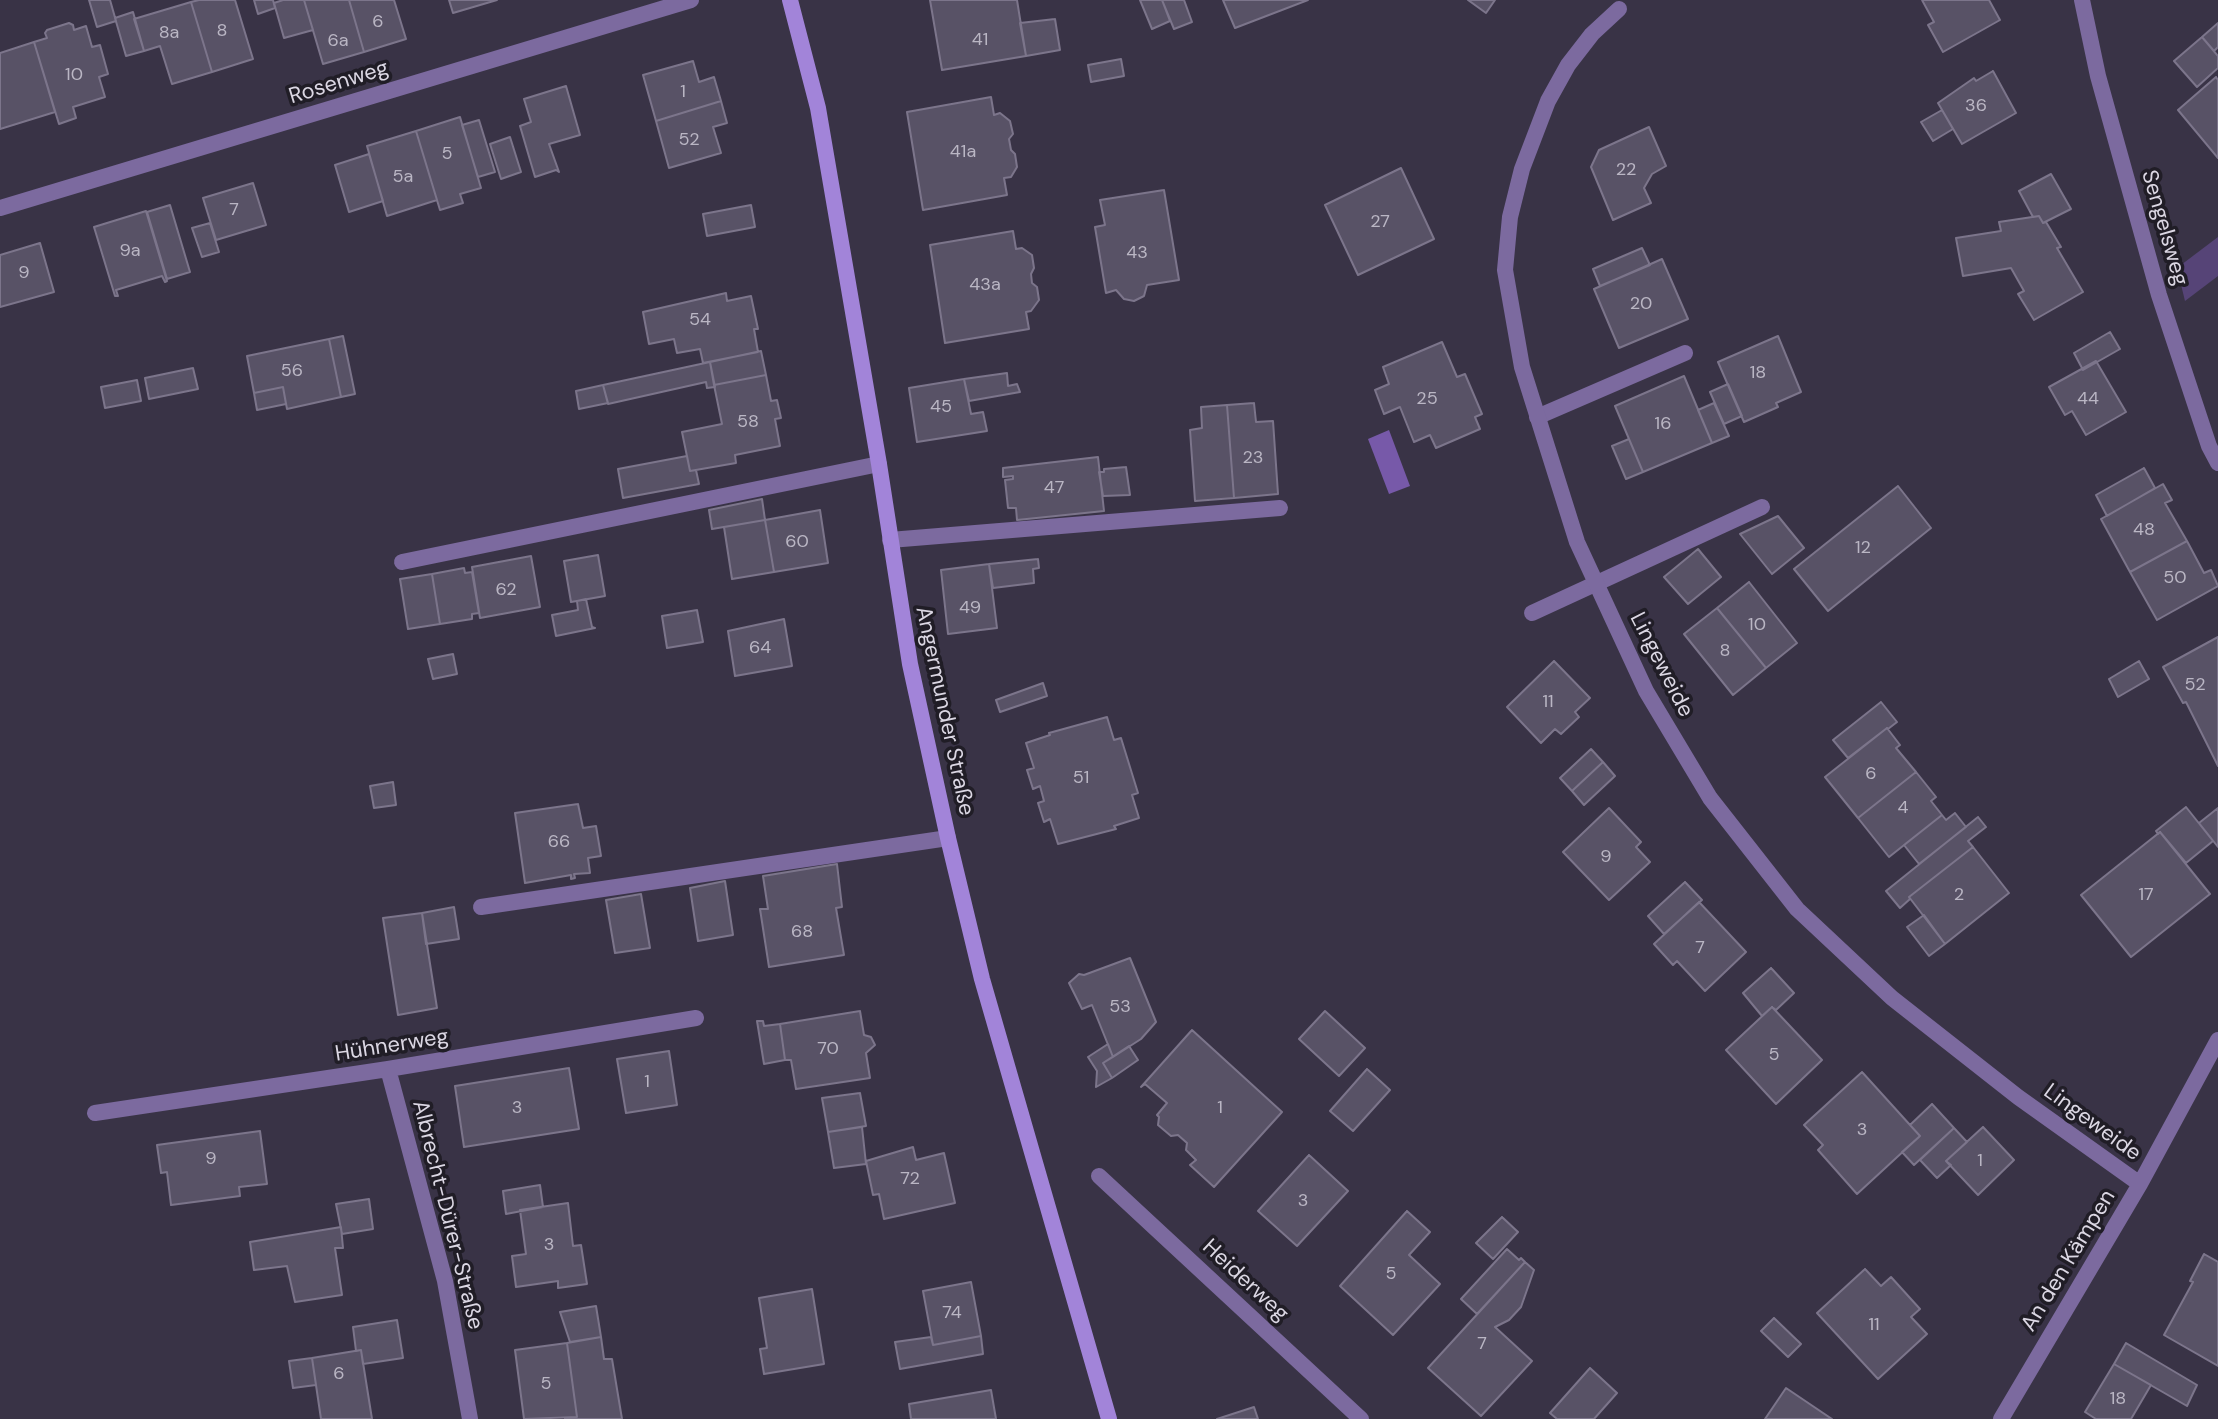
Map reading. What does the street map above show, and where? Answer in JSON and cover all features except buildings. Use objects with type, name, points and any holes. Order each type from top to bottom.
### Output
[{"type":"main road","name":"Angermunder Straße","points":[[790,0],[818,108],[910,664],[948,838],[982,979],[1109,1419]]},
{"type":"street","name":"Rosenweg","points":[[0,208],[691,0]]},
{"type":"street","name":"Sengelsweg","points":[[2082,0],[2098,76],[2159,295],[2209,446],[2218,463]]},
{"type":"street","name":"Lingeweide","points":[[1619,9],[1592,34],[1568,65],[1555,89],[1522,169],[1510,217],[1505,270],[1522,367],[1577,542],[1646,691],[1710,798],[1797,909],[1892,998],[2018,1097],[2140,1184]]},
{"type":"street","points":[[1537,417],[1685,353]]},
{"type":"street","points":[[402,562],[879,464]]},
{"type":"street","points":[[1532,613],[1762,507]]},
{"type":"street","points":[[890,540],[1280,508]]},
{"type":"street","points":[[481,907],[948,838]]},
{"type":"street","name":"Hühnerweg","points":[[95,1113],[696,1018]]},
{"type":"street","name":"An den Kämpen","points":[[2001,1419],[2140,1184],[2218,1040]]},
{"type":"street","name":"Albrecht-Dürer-Straße","points":[[388,1069],[445,1281],[470,1419]]},
{"type":"street","name":"Heiderweg","points":[[1099,1176],[1361,1419]]},
{"type":"shaded area","points":[[2218,237],[2218,276],[2185,301],[2177,268]]},
{"type":"shaded area","points":[[1389,430],[1410,486],[1389,494],[1368,439]]}]
